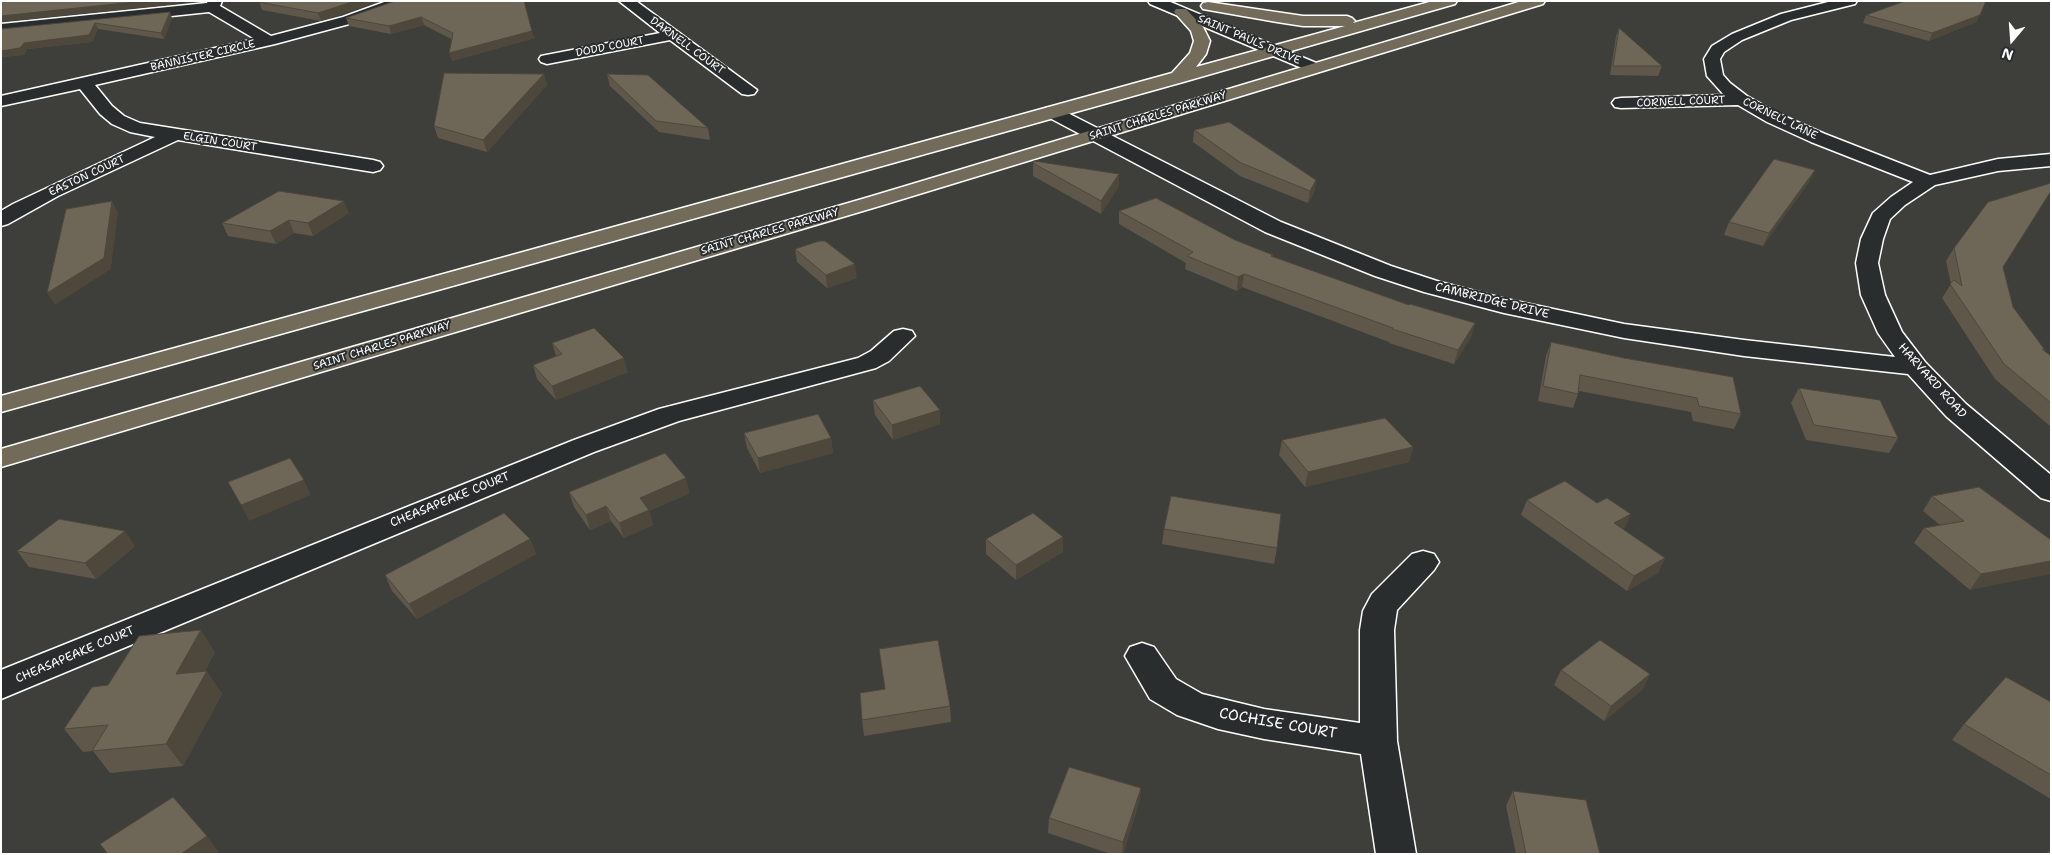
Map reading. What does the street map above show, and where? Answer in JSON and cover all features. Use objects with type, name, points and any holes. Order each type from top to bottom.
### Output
[{"type":"main road","points":[[1,404],[1450,1]]},
{"type":"main road","name":"SAINT CHARLES PARKWAY","points":[[1,458],[1098,135],[1338,60],[1538,1]]},
{"type":"main road","points":[[1208,6],[1248,15],[1303,21],[1347,21],[1398,16]]},
{"type":"main road","points":[[1177,78],[1198,54],[1202,41],[1198,30],[1180,12]]},
{"type":"street","name":"BANNISTER CIRCLE","points":[[1,101],[269,41],[348,20],[401,1]]},
{"type":"street","name":"SAINT PAULS DRIVE","points":[[1155,1],[1315,68]]},
{"type":"street","name":"SAINT PAULS DRIVE","points":[[1193,1],[1338,60]]},
{"type":"street","name":"CORNELL LANE","points":[[1850,1],[1786,17],[1737,37],[1718,49],[1712,59],[1715,76],[1724,87],[1741,100],[1796,129],[1928,180]]},
{"type":"street","name":"DARNELL COURT","points":[[629,2],[748,90]]},
{"type":"street","points":[[1,30],[213,4],[269,41]]},
{"type":"street","name":"DODD COURT","points":[[547,59],[672,35]]},
{"type":"street","name":"ELGIN COURT","points":[[84,83],[106,110],[118,120],[136,128],[373,166]]},
{"type":"street","name":"CORNELL COURT","points":[[1621,103],[1741,100]]},
{"type":"street","name":"CAMBRIDGE DRIVE","points":[[1052,112],[1273,227],[1383,271],[1432,287],[1524,310],[1624,331],[1807,356],[1916,367]]},
{"type":"street","name":"EASTON COURT","points":[[1,220],[43,196],[174,135]]},
{"type":"street","name":"HARVARD ROAD","points":[[2051,160],[1998,165],[1928,180],[1898,201],[1880,217],[1872,239],[1867,263],[1873,295],[1890,333],[1916,367],[1956,410],[2051,491]]},
{"type":"street","name":"CHEASAPEAKE COURT","points":[[1,685],[584,446],[670,415],[867,363],[886,351],[903,336]]},
{"type":"street","points":[[1396,854],[1378,741],[1377,630],[1380,611],[1390,595],[1423,562]]},
{"type":"street","name":"COCHISE COURT","points":[[1142,656],[1163,688],[1190,705],[1218,714],[1264,724],[1378,741]]},
{"type":"building","points":[[1,1],[144,1],[1,16]]},
{"type":"building","points":[[259,1],[355,1],[318,13]]},
{"type":"building","points":[[395,1],[524,1],[532,31],[449,53],[453,33],[421,17],[389,26],[346,18]]},
{"type":"building","points":[[1905,1],[1986,1],[1980,15],[1932,33],[1866,15]]},
{"type":"building","points":[[170,12],[161,33],[95,23],[89,35],[24,43],[20,48],[1,51],[1,29]]},
{"type":"building","points":[[1619,28],[1662,66],[1613,66]]},
{"type":"building","points":[[444,73],[544,74],[483,140],[434,126]]},
{"type":"building","points":[[607,74],[648,75],[708,128],[656,121]]},
{"type":"building","points":[[1229,122],[1316,180],[1310,191],[1241,163],[1194,130]]},
{"type":"building","points":[[1774,159],[1815,170],[1769,233],[1729,222]]},
{"type":"building","points":[[1034,161],[1119,174],[1101,201],[1033,163]]},
{"type":"building","points":[[2051,183],[2051,191],[2003,267],[2013,307],[2045,350],[2042,349],[2051,356],[2051,403],[2004,364],[1950,284],[1954,280],[1962,286],[1954,248],[1988,202]]},
{"type":"building","points":[[279,191],[344,201],[308,223],[289,220],[270,231],[222,223]]},
{"type":"building","points":[[1156,198],[1235,240],[1273,255],[1271,256],[1409,305],[1475,323],[1458,350],[1392,329],[1244,274],[1238,277],[1187,256],[1193,252],[1119,211]]},
{"type":"building","points":[[112,201],[104,258],[47,293],[66,209]]},
{"type":"building","points":[[819,241],[825,241],[855,264],[826,275],[795,249]]},
{"type":"building","points":[[594,328],[624,358],[552,386],[533,365],[562,354],[552,343]]},
{"type":"building","points":[[1551,342],[1624,358],[1733,377],[1741,414],[1699,406],[1697,398],[1580,375],[1578,394],[1543,386]]},
{"type":"building","points":[[920,386],[940,410],[892,425],[873,400]]},
{"type":"building","points":[[1799,388],[1880,400],[1898,438],[1814,425]]},
{"type":"building","points":[[818,414],[831,438],[758,458],[744,433]]},
{"type":"building","points":[[1385,418],[1413,447],[1308,472],[1282,440]]},
{"type":"building","points":[[665,453],[686,478],[640,498],[649,510],[619,523],[606,506],[586,515],[569,492]]},
{"type":"building","points":[[290,458],[304,480],[241,505],[228,482]]},
{"type":"building","points":[[1565,481],[1597,503],[1607,498],[1631,514],[1614,523],[1665,558],[1634,576],[1527,500]]},
{"type":"building","points":[[1979,487],[2051,540],[2051,561],[1981,574],[1924,528],[1964,521],[1932,496]]},
{"type":"building","points":[[1171,496],[1281,514],[1277,548],[1164,529]]},
{"type":"building","points":[[504,513],[530,539],[409,604],[385,575]]},
{"type":"building","points":[[1033,513],[1063,537],[1016,565],[986,539]]},
{"type":"building","points":[[59,519],[125,531],[85,563],[17,551]]},
{"type":"building","points":[[201,630],[176,674],[207,671],[166,744],[92,751],[108,725],[64,729],[92,687],[108,685],[139,636]]},
{"type":"building","points":[[938,640],[950,706],[862,720],[860,693],[885,689],[879,649]]},
{"type":"building","points":[[1600,640],[1650,674],[1611,706],[1561,670]]},
{"type":"building","points":[[2006,677],[2051,702],[2051,775],[1964,724]]},
{"type":"building","points":[[1069,767],[1141,788],[1123,842],[1049,818]]},
{"type":"building","points":[[1513,791],[1586,800],[1600,854],[1526,854]]},
{"type":"building","points":[[173,797],[207,836],[181,854],[108,854],[100,844]]}]
